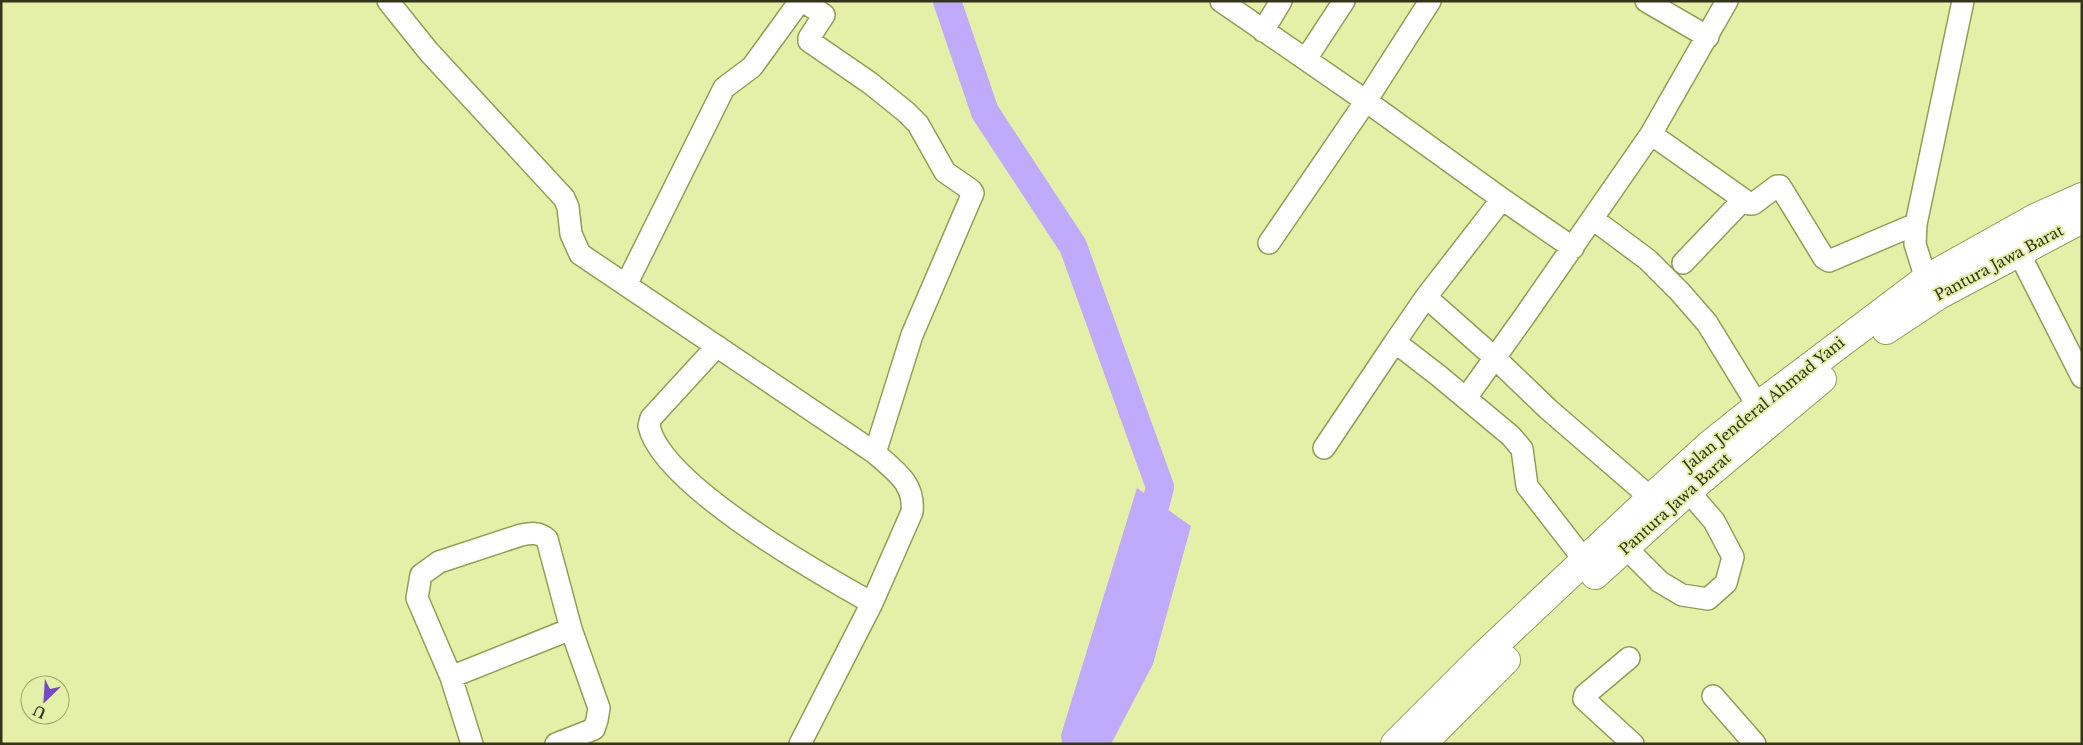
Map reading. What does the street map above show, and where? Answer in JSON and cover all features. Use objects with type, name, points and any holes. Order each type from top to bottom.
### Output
[{"type":"highway","points":[[2013,242],[2035,218],[2082,197]]},
{"type":"highway","name":"Pantura Jawa Barat","points":[[1422,744],[1565,602],[1620,541],[1681,484],[1873,339],[1931,288],[2013,242],[2082,219]]},
{"type":"highway","name":"Jalan Jenderal Ahmad Yani","points":[[1395,744],[1483,656],[1585,561],[1620,541],[1651,498],[1681,484],[1708,446],[1819,358],[1931,288]]},
{"type":"street","points":[[388,1],[442,67],[564,198],[568,207],[571,234],[580,254],[875,453],[903,478],[910,489],[913,501],[912,512],[872,603],[800,744]]},
{"type":"street","points":[[626,285],[724,88],[752,67],[801,1],[824,15],[808,39],[809,41],[870,83],[906,112],[918,124],[945,172],[973,193],[912,335],[875,453]]},
{"type":"street","points":[[1221,1],[1573,248]]},
{"type":"street","points":[[1263,31],[1281,1]]},
{"type":"street","points":[[1306,59],[1344,1]]},
{"type":"street","points":[[1268,243],[1366,101],[1430,1]]},
{"type":"street","points":[[1646,1],[1708,37]]},
{"type":"street","points":[[1466,398],[1573,248],[1651,134],[1727,1]]},
{"type":"street","points":[[1931,288],[1915,244],[1916,224],[1963,1]]},
{"type":"street","points":[[1651,134],[1743,200],[1753,204],[1777,186],[1780,186],[1824,258],[1829,261],[1916,224]]},
{"type":"street","points":[[1324,448],[1426,297],[1502,199]]},
{"type":"street","points":[[1682,263],[1743,200]]},
{"type":"street","points":[[1592,219],[1648,260],[1680,292],[1707,323],[1758,406]]},
{"type":"street","points":[[2013,242],[2082,377]]},
{"type":"street","points":[[1426,297],[1495,358],[1548,409],[1651,498]]},
{"type":"street","points":[[1395,342],[1512,436],[1522,449],[1527,486],[1585,561]]},
{"type":"street","points":[[716,346],[652,418],[649,426],[656,444],[684,479],[707,496],[775,545],[872,603]]},
{"type":"street","points":[[1620,541],[1660,582],[1682,595],[1708,599],[1726,583],[1733,557],[1714,521],[1681,484]]},
{"type":"street","points":[[472,744],[451,676],[417,598],[420,575],[439,562],[521,534],[538,533],[548,543],[571,629],[599,708],[598,720],[594,729],[556,744]]},
{"type":"street","points":[[451,676],[571,629]]},
{"type":"street","points":[[1629,658],[1585,694],[1584,699],[1633,744]]},
{"type":"street","points":[[1713,696],[1755,744]]},
{"type":"shaded area","points":[[1137,488],[1191,526],[1153,664],[1111,744],[1062,744],[1061,735]]},
{"type":"waterway","points":[[947,1],[985,112],[1073,246],[1160,487],[1147,538]]}]
